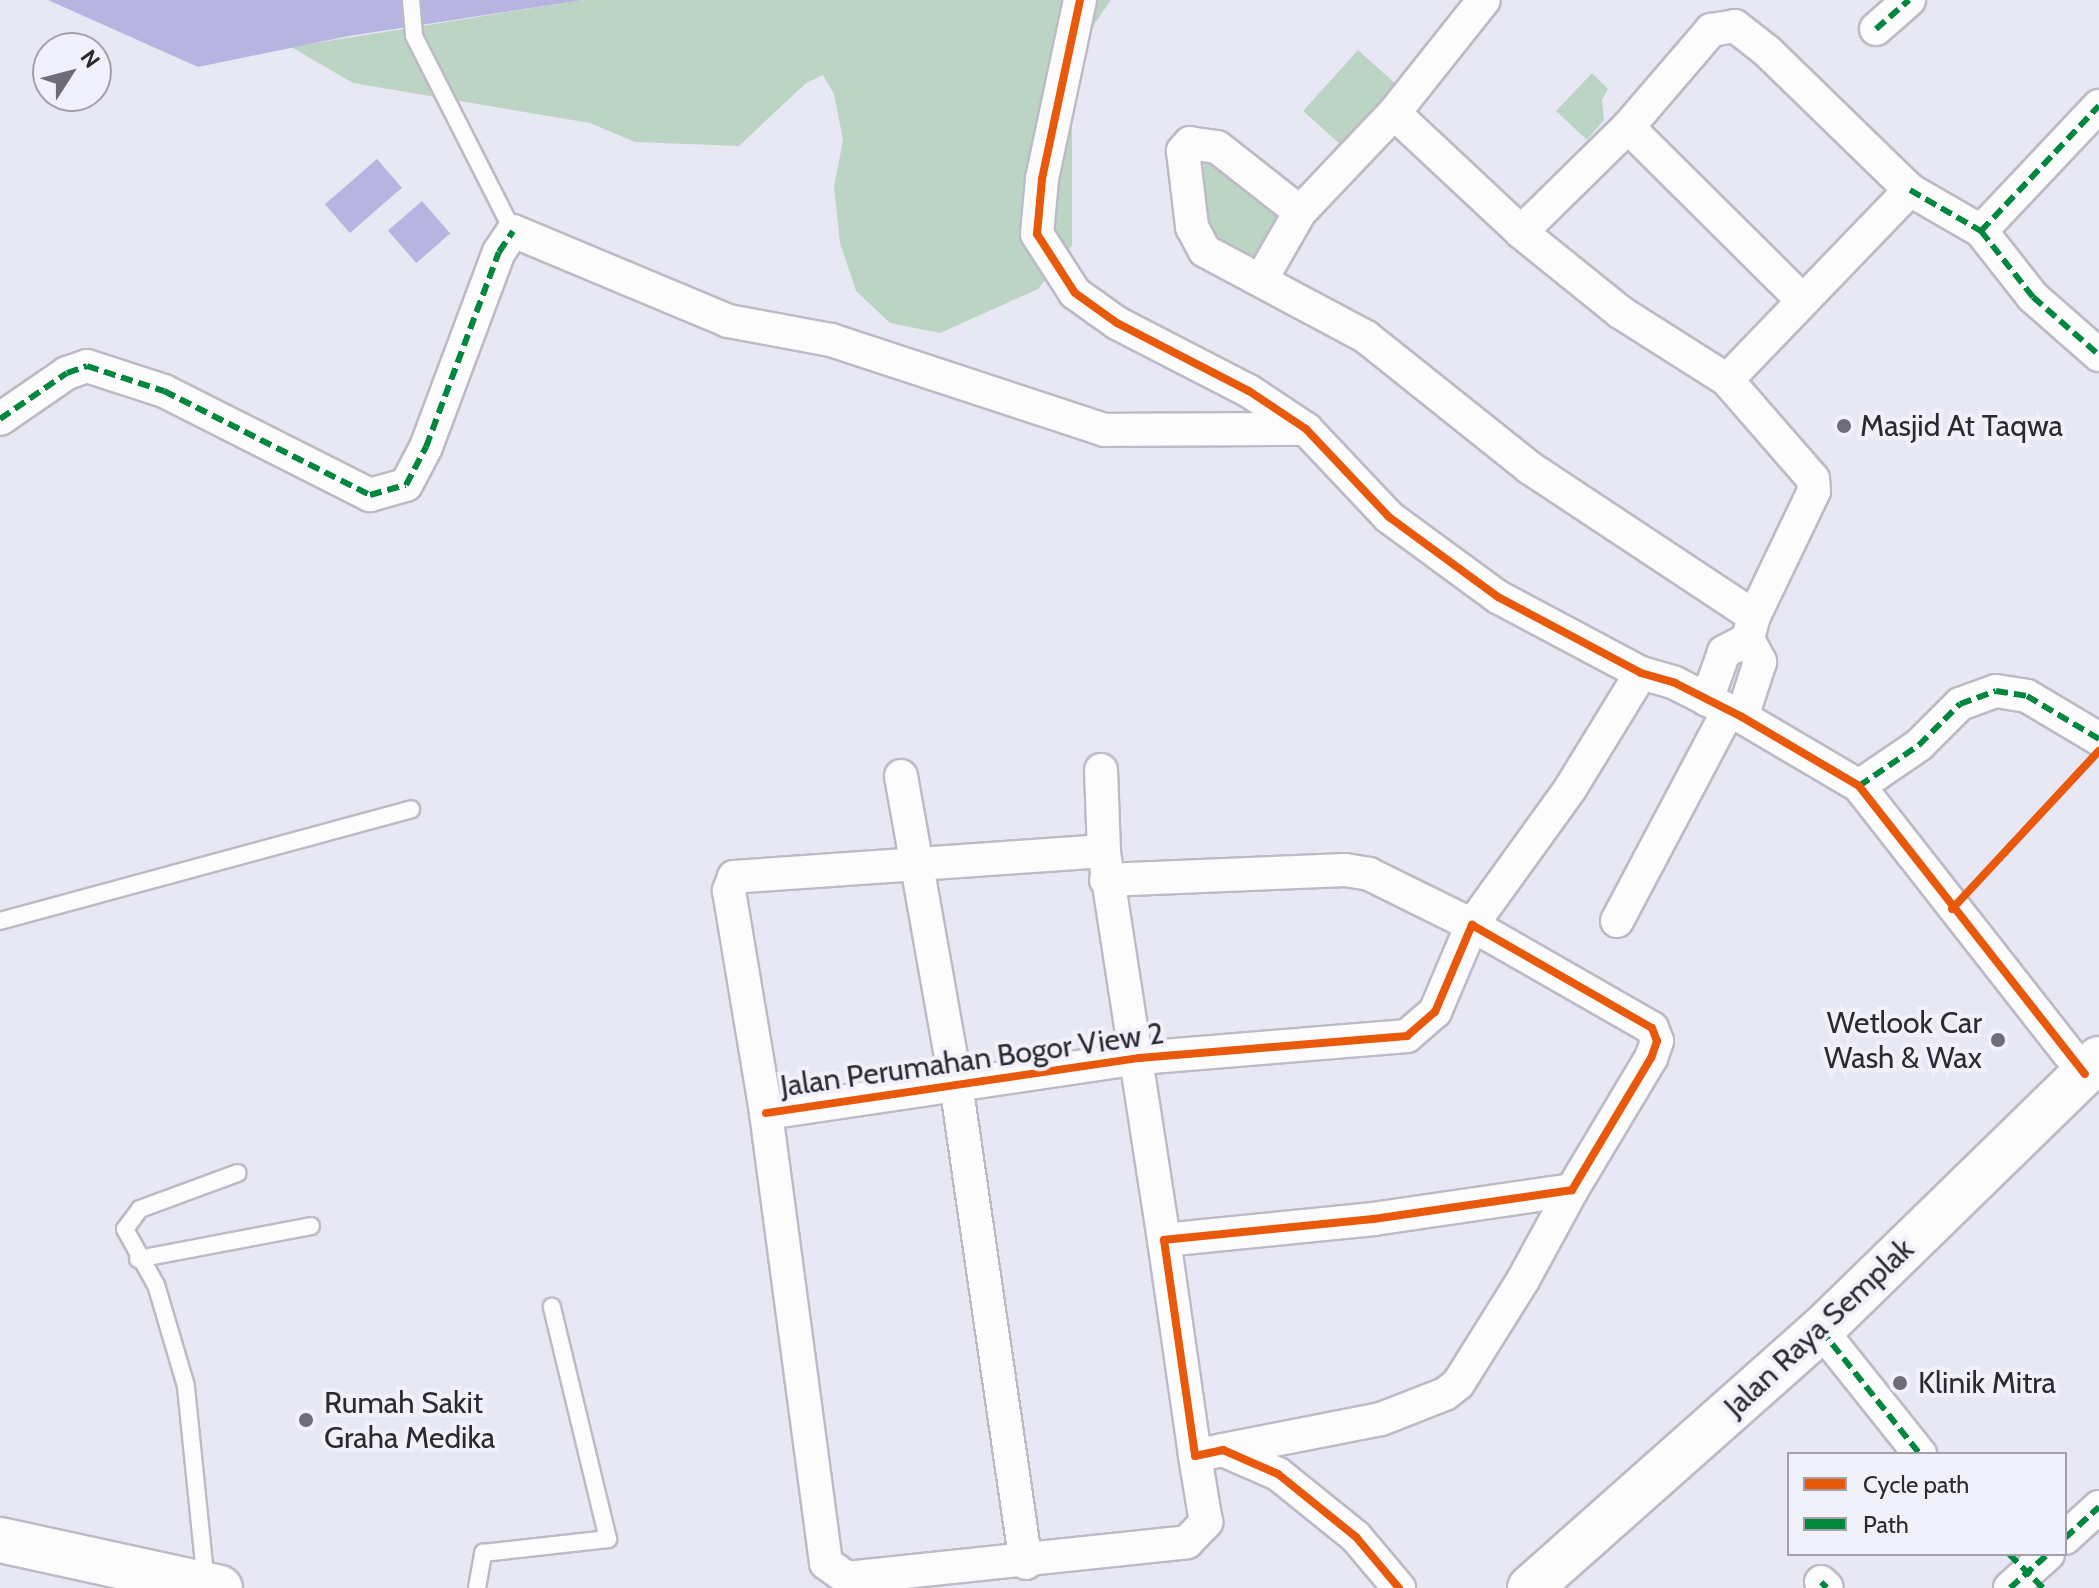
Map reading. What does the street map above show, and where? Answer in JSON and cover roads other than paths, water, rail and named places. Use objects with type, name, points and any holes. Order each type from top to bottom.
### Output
[{"type":"main road","name":"Jalan Raya Semplak","points":[[1530,1588],[1821,1330],[2092,1066]]},
{"type":"main road","points":[[0,1540],[211,1587]]},
{"type":"street","points":[[1080,0],[1042,179],[1037,234],[1050,260],[1075,293],[1117,323],[1249,391],[1306,429],[1362,492],[1456,568],[1498,597],[1641,673],[1725,710],[1859,786],[2005,975],[2092,1066]]},
{"type":"street","points":[[1261,280],[1300,212],[1394,113],[1484,0]]},
{"type":"street","points":[[1876,29],[1909,0]]},
{"type":"street","points":[[1521,232],[1628,127],[1711,30],[1735,26],[1767,51],[1910,190],[1981,231],[2033,297],[2099,355]]},
{"type":"street","points":[[1981,231],[2099,106]]},
{"type":"street","points":[[1394,113],[1521,232],[1620,312],[1727,380],[1813,479],[1814,491],[1751,628],[1724,652],[1725,710],[1617,921]]},
{"type":"street","points":[[1628,127],[1801,299]]},
{"type":"street","points":[[1300,212],[1217,147],[1199,142],[1183,151],[1197,240],[1205,251],[1366,337],[1530,468],[1751,628]]},
{"type":"street","points":[[1727,380],[1801,299],[1910,190]]},
{"type":"street","points":[[0,419],[67,373],[87,366],[164,391],[370,495],[406,485],[426,447],[499,252],[513,231],[728,321],[831,340],[1104,430],[1306,429]]},
{"type":"street","name":"Jalan Perumahan Bogor View 2","points":[[766,1113],[1139,1058],[1407,1036],[1435,1012],[1472,925],[1570,789],[1641,673]]},
{"type":"street","points":[[1859,786],[1919,745],[1960,704],[1996,691],[2027,696],[2099,739]]},
{"type":"street","points":[[1101,770],[1105,866]]},
{"type":"street","name":"Jalan Perumahan Bogor View 2","points":[[901,776],[913,865],[956,1084],[1026,1563]]},
{"type":"street","name":"Jalan Perumahan Bogor View 2","points":[[1105,866],[1139,1058],[1164,1240],[1209,1453],[1206,1522],[1194,1538],[1026,1563],[847,1578],[826,1563],[766,1113],[729,891],[734,877],[913,865],[1105,866],[1345,870],[1369,874],[1472,925],[1652,1028],[1657,1041],[1651,1058],[1475,1358],[1445,1394],[1381,1419],[1209,1453]]},
{"type":"street","points":[[1164,1240],[1374,1219],[1572,1190]]},
{"type":"street","points":[[1821,1330],[1918,1452]]},
{"type":"street","points":[[1209,1453],[1278,1474],[1356,1537],[1399,1588]]},
{"type":"street","points":[[2067,1536],[2099,1507]]},
{"type":"lane","points":[[411,0],[412,30],[513,231]]},
{"type":"lane","points":[[0,921],[411,809]]},
{"type":"lane","points":[[211,1587],[186,1386],[156,1285],[138,1259],[125,1229],[140,1209],[238,1173]]},
{"type":"lane","points":[[138,1259],[311,1226]]},
{"type":"lane","points":[[477,1588],[483,1553],[608,1539],[552,1307]]},
{"type":"place","name":"Masjid At Taqwa","points":[[1844,426]]},
{"type":"place","name":"Wetlook Car Wash & Wax","points":[[1998,1040]]},
{"type":"place","name":"Klinik Mitra","points":[[1900,1383]]},
{"type":"place","name":"Rumah Sakit Graha Medika","points":[[306,1420]]}]
